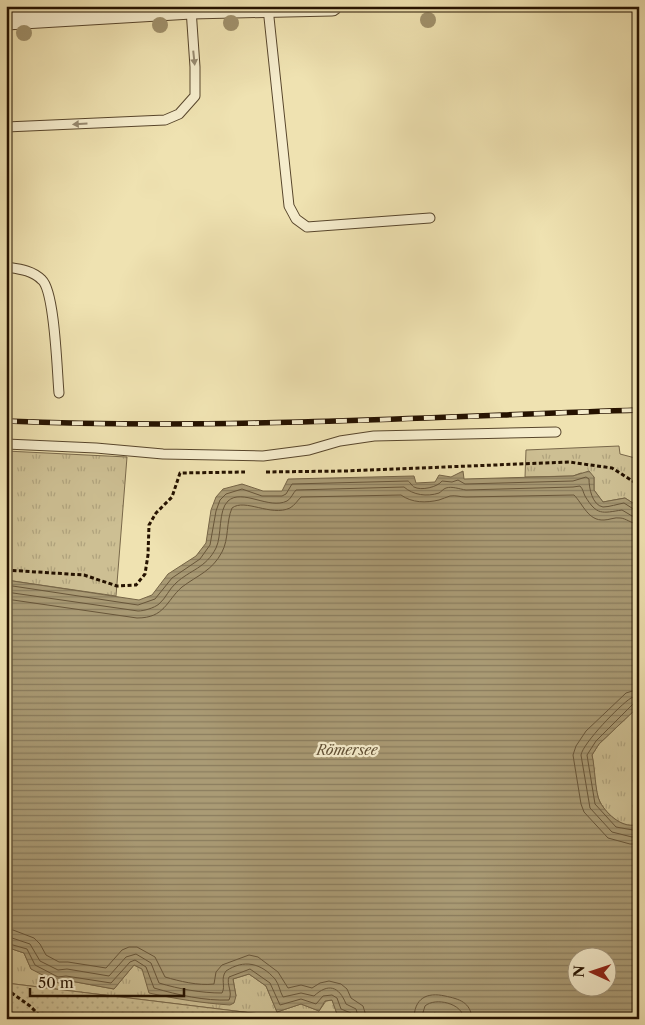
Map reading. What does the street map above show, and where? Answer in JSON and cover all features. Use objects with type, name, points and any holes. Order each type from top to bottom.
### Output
[{"type":"street","points":[[6,20],[191,9],[332,6]]},
{"type":"lane","points":[[268,8],[289,206],[296,219],[307,227],[430,218]]},
{"type":"lane","points":[[6,127],[165,120],[179,114],[195,96],[191,9]]},
{"type":"lane","points":[[6,267],[30,271],[44,281],[51,302],[58,393]]},
{"type":"lane","points":[[6,444],[96,448],[163,454],[263,456],[309,450],[340,441],[374,436],[556,432]]},
{"type":"path","points":[[258,472],[345,471],[569,462],[612,468],[639,485]]},
{"type":"path","points":[[6,570],[84,575],[117,586],[136,585],[145,574],[149,525],[156,513],[172,497],[180,473],[248,472]]},
{"type":"path","points":[[6,989],[30,1006],[43,1019]]},
{"type":"green space","points":[[619,446],[620,454],[639,459],[639,507],[625,498],[603,502],[594,490],[594,477],[581,473],[573,476],[525,477],[526,450]]},
{"type":"green space","points":[[6,451],[127,457],[116,596],[6,580]]},
{"type":"green space","points":[[639,706],[639,756],[637,760],[639,769],[639,824],[628,825],[611,816],[600,802],[592,755],[599,744]]},
{"type":"green space","points":[[6,947],[24,953],[31,969],[65,980],[114,989],[134,965],[142,969],[236,996],[233,979],[249,974],[266,986],[277,1012],[301,1004],[319,1011],[326,1001],[332,1000],[337,1014],[358,1019],[301,1019],[6,983]]},
{"type":"green space","points":[[6,983],[301,1019],[6,1019]]},
{"type":"green space","points":[[434,1013],[461,1019],[432,1019]]},
{"type":"water","name":"Römersee","points":[[463,471],[464,479],[573,476],[589,471],[594,477],[594,490],[603,502],[625,498],[639,507],[639,706],[599,744],[592,755],[597,792],[603,807],[611,816],[622,823],[628,825],[639,824],[639,1019],[461,1019],[434,1013],[432,1019],[358,1019],[337,1014],[332,1000],[325,1001],[319,1011],[301,1004],[277,1012],[266,986],[249,974],[233,979],[236,996],[234,1003],[230,1005],[179,999],[149,993],[142,969],[134,965],[114,989],[65,980],[58,983],[31,969],[24,953],[6,947],[6,580],[139,600],[152,595],[168,574],[196,556],[206,543],[211,510],[216,497],[223,489],[242,484],[263,491],[282,491],[288,479],[414,476],[416,483],[435,482],[439,475],[451,477]]},
{"type":"railway","points":[[6,421],[164,424],[243,423],[639,410]]}]
